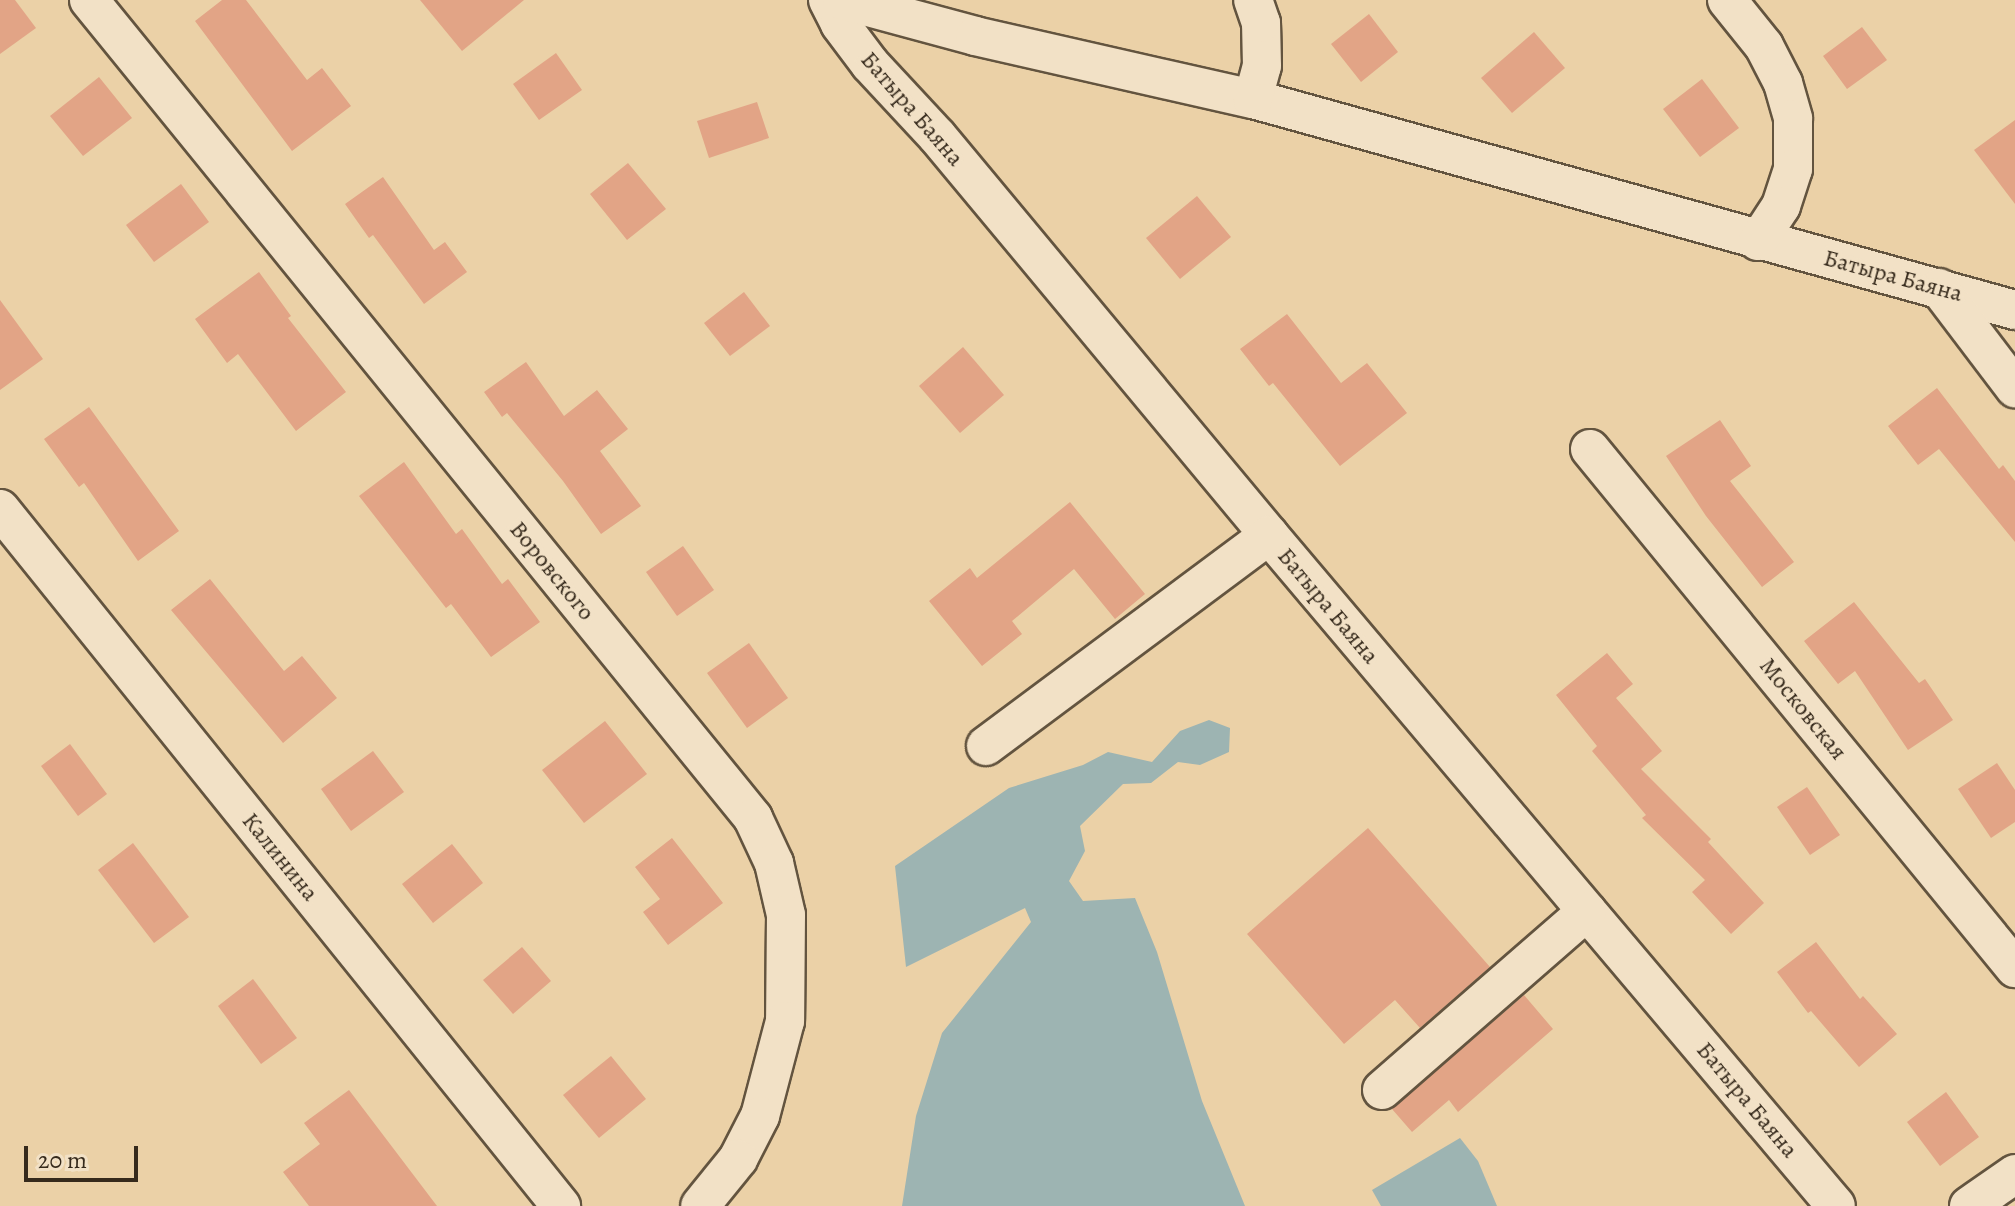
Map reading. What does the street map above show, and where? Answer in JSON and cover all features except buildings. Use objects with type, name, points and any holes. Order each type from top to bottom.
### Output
[{"type":"street","name":"Воровского","points":[[89,0],[753,818],[774,863],[786,915],[785,1021],[760,1116],[738,1159],[700,1206]]},
{"type":"street","name":"Батыра Баяна","points":[[828,0],[840,24],[870,64],[947,148],[1269,535],[1836,1206]]},
{"type":"street","name":"Батыра Баяна","points":[[842,0],[975,36],[1253,99],[2015,310]]},
{"type":"street","points":[[1253,0],[1261,23],[1262,66],[1253,99]]},
{"type":"street","points":[[1727,0],[1764,46],[1783,83],[1793,119],[1793,169],[1781,206],[1758,241]]},
{"type":"street","points":[[1939,288],[2015,388]]},
{"type":"street","name":"Московская","points":[[1590,449],[2015,968]]},
{"type":"street","name":"Калинина","points":[[0,509],[561,1206]]},
{"type":"street","points":[[986,746],[1269,535]]},
{"type":"street","points":[[1382,1090],[1587,911]]},
{"type":"street","points":[[1969,1206],[2015,1174]]},
{"type":"water","points":[[1209,720],[1230,728],[1229,752],[1200,765],[1178,762],[1151,783],[1123,784],[1080,826],[1085,851],[1069,881],[1083,901],[1135,898],[1157,952],[1202,1101],[1245,1206],[902,1206],[916,1116],[942,1033],[1031,922],[1025,908],[906,967],[895,866],[1009,788],[1083,765],[1108,752],[1152,762],[1180,731]]},
{"type":"water","points":[[1460,1138],[1478,1161],[1497,1206],[1381,1206],[1372,1190]]}]
